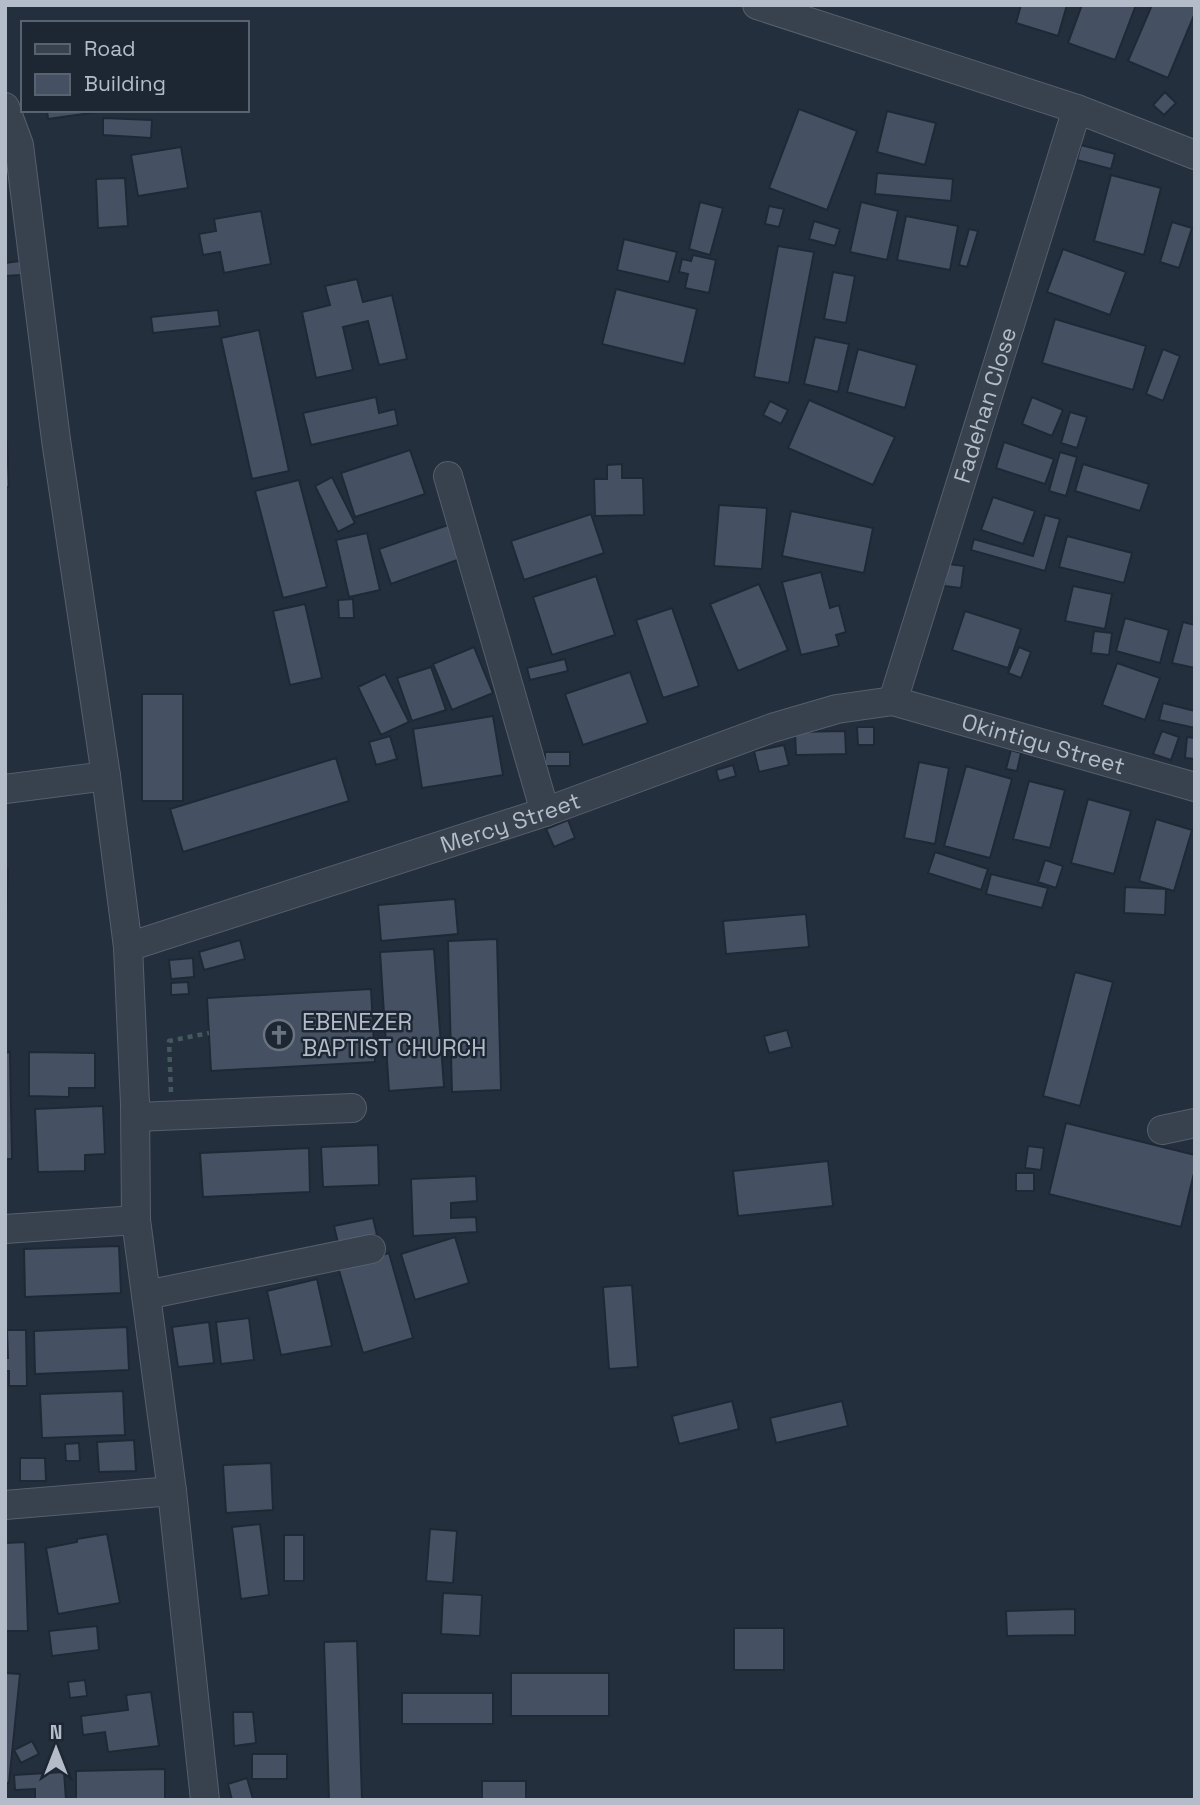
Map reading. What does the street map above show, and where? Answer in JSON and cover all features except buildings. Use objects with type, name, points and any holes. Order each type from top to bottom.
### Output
[{"type":"street","points":[[757,5],[1077,109],[1195,155]]},
{"type":"street","points":[[5,107],[19,145],[56,440],[106,776],[128,947],[135,1111],[136,1220],[172,1491],[205,1800]]},
{"type":"street","name":"Fadehan Close","points":[[893,701],[1077,109]]},
{"type":"street","points":[[448,476],[545,813]]},
{"type":"street","name":"Okintigu Street","points":[[893,701],[1195,787]]},
{"type":"street","name":"Mercy Street","points":[[128,947],[545,813],[772,729],[837,709],[893,701]]},
{"type":"street","points":[[5,789],[106,776]]},
{"type":"street","points":[[135,1111],[352,1108]]},
{"type":"street","points":[[1162,1130],[1195,1123]]},
{"type":"street","points":[[5,1229],[136,1220]]},
{"type":"street","points":[[146,1296],[370,1249]]},
{"type":"street","points":[[5,1505],[172,1491]]},
{"type":"path","points":[[135,1111],[171,1103],[169,1041],[209,1033]]},
{"type":"place","name":"EBENEZER BAPTIST CHURCH","points":[[279,1035]]}]
